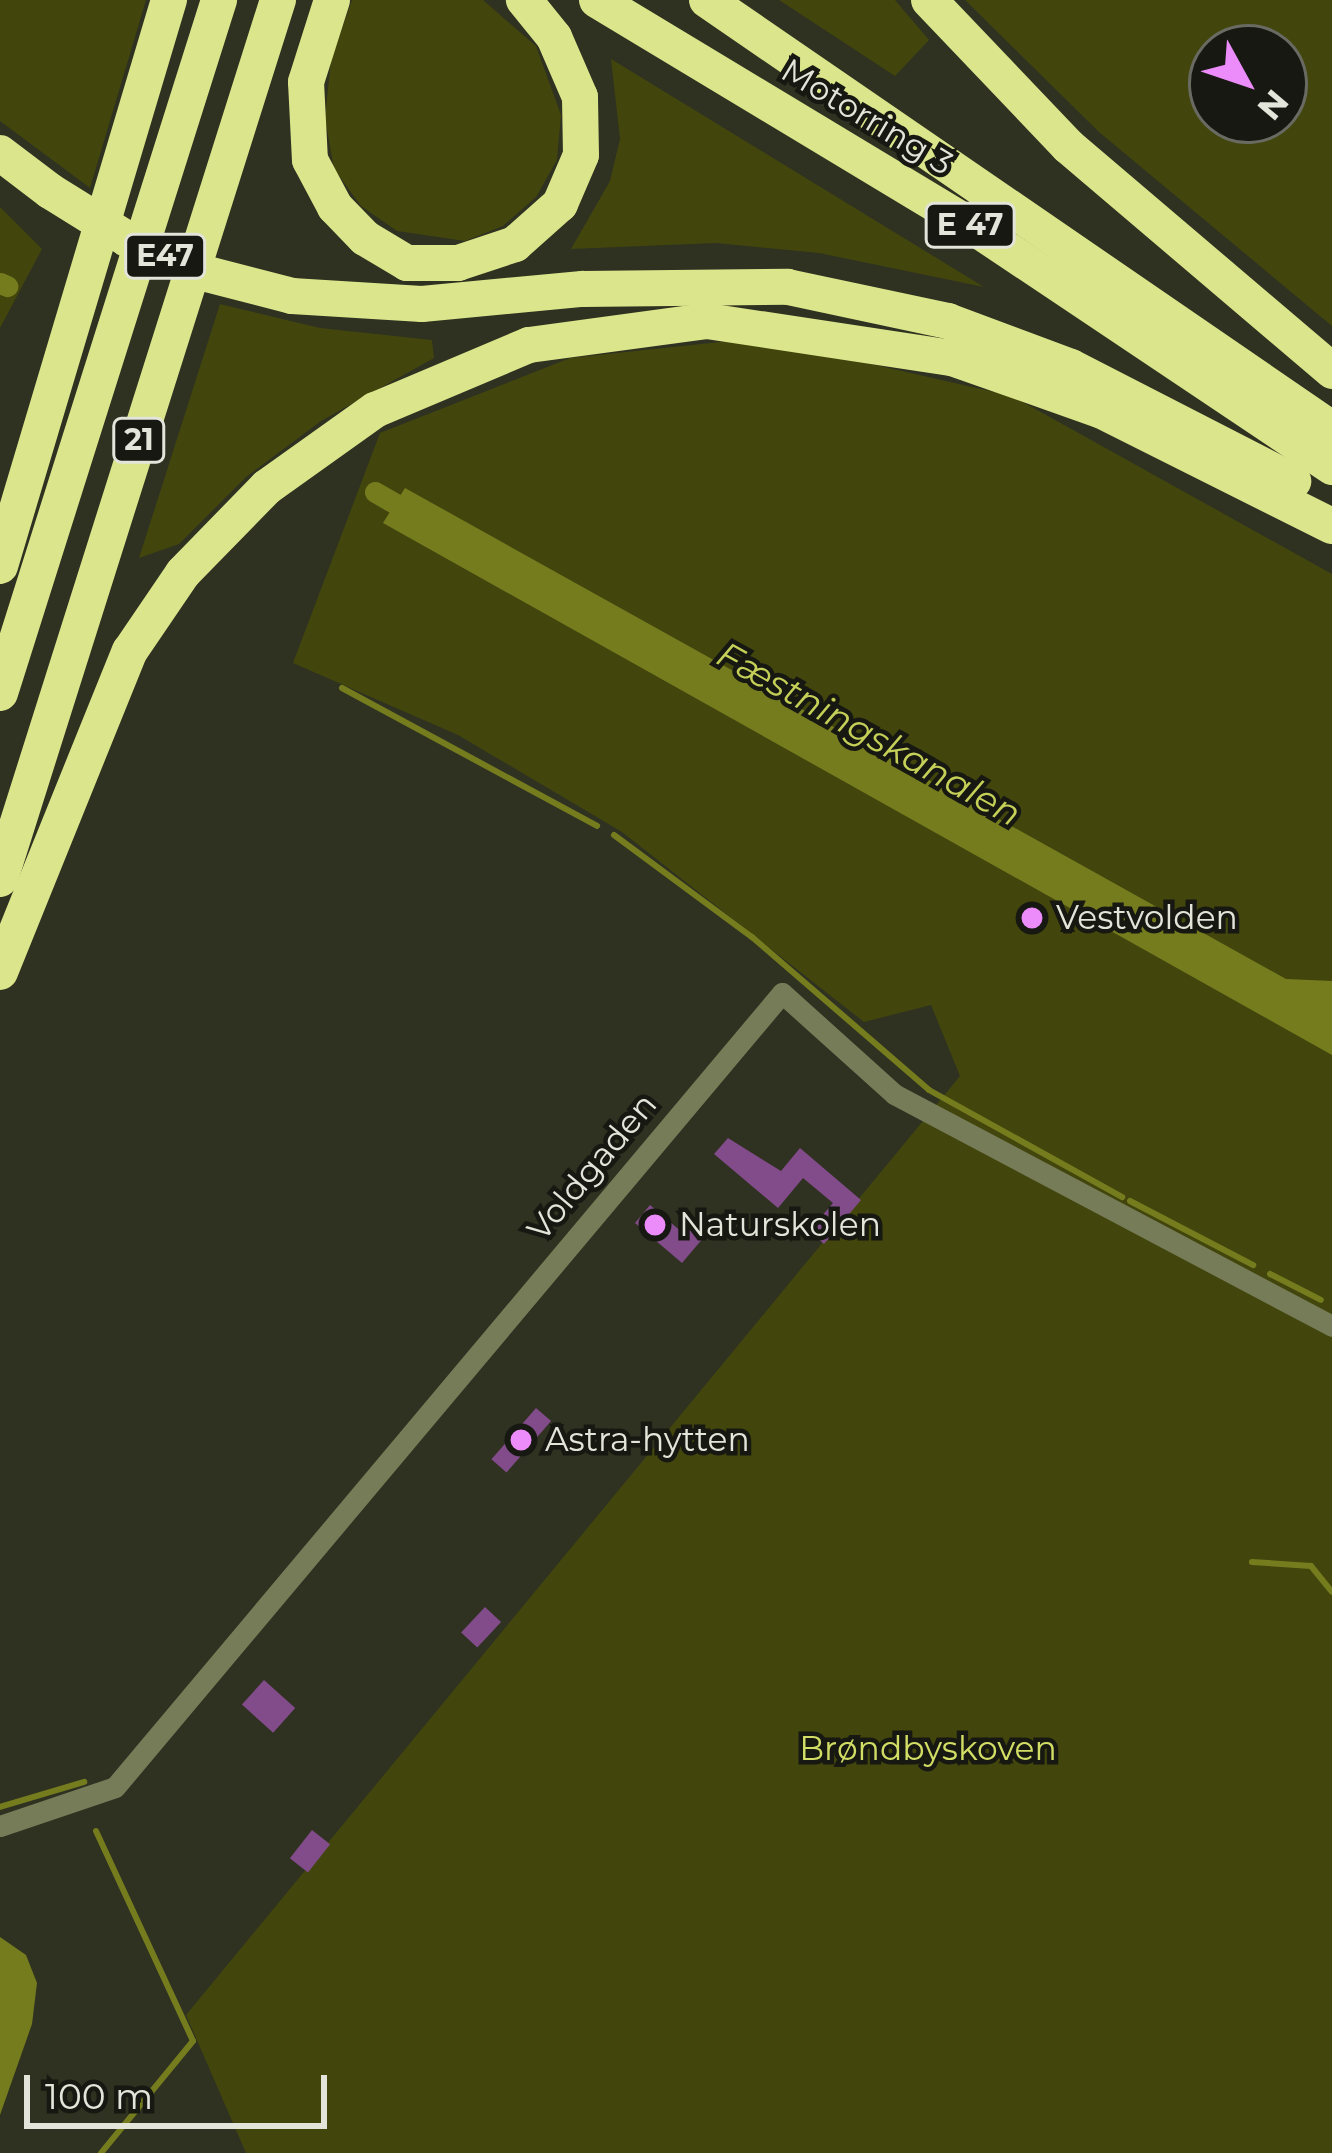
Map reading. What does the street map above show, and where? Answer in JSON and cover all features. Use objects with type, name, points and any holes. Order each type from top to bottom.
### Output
[{"type":"highway","points":[[0,566],[169,0]]},
{"type":"highway","name":"21","points":[[0,693],[219,0]]},
{"type":"highway","name":"21","points":[[0,879],[278,0]]},
{"type":"highway","points":[[332,0],[306,82],[310,160],[335,207],[365,238],[406,263],[458,263],[515,244],[545,218],[560,204],[581,155],[580,97],[554,37],[524,0]]},
{"type":"highway","name":"Motorring 3","points":[[597,0],[969,224],[1332,467]]},
{"type":"highway","name":"Motorring 3","points":[[707,0],[868,104],[1332,429]]},
{"type":"highway","points":[[747,0],[868,104]]},
{"type":"highway","points":[[929,0],[1068,146],[1332,371]]},
{"type":"highway","name":"E47","points":[[0,153],[127,239],[207,274],[292,296],[422,304],[582,289],[788,287],[948,321],[1071,367],[1332,504]]},
{"type":"highway","points":[[0,972],[130,651],[183,573],[266,487],[375,410],[529,345],[707,321],[835,334],[952,358],[1100,410],[1332,526]]},
{"type":"street","name":"Voldgaden","points":[[0,1826],[115,1787],[782,993],[911,1104],[1332,1326]]},
{"type":"green space","points":[[0,0],[146,0],[90,188],[0,121]]},
{"type":"green space","points":[[352,0],[483,0],[536,46],[561,115],[557,160],[536,197],[503,226],[465,241],[397,231],[361,206],[334,169],[325,118],[331,60]]},
{"type":"green space","points":[[779,0],[895,0],[929,40],[895,76]]},
{"type":"green space","points":[[965,0],[1332,0],[1332,326],[1099,132]]},
{"type":"green space","points":[[611,59],[984,287],[819,253],[716,243],[571,249],[610,181],[620,139]]},
{"type":"green space","points":[[0,207],[42,249],[0,328]]},
{"type":"green space","points":[[220,304],[320,328],[432,340],[434,358],[321,421],[246,477],[179,544],[139,558]]},
{"type":"green space","name":"Brøndbyskoven","points":[[757,338],[1012,396],[1332,574],[1332,2153],[246,2153],[186,2015],[960,1076],[931,1005],[864,1022],[622,832],[458,735],[293,663],[380,433],[570,358]]},
{"type":"shaded area","points":[[405,488],[1286,979],[1332,981],[1332,1055],[383,523]]},
{"type":"shaded area","points":[[0,1937],[26,1955],[37,1983],[32,2024],[0,2115]]},
{"type":"building","points":[[728,1138],[781,1171],[800,1148],[861,1200],[824,1244],[809,1231],[833,1203],[803,1178],[778,1208],[714,1154]]},
{"type":"building","points":[[650,1205],[683,1233],[689,1224],[704,1237],[682,1263],[635,1223]]},
{"type":"building","name":"Astra-hytten","points":[[536,1408],[551,1421],[506,1472],[491,1459]]},
{"type":"building","points":[[485,1607],[501,1622],[477,1648],[461,1633]]},
{"type":"building","points":[[264,1680],[295,1708],[273,1733],[242,1705]]},
{"type":"building","points":[[312,1830],[330,1844],[308,1873],[290,1858]]},
{"type":"waterway","name":"Fæstningskanalen","points":[[0,283],[7,286]]},
{"type":"waterway","name":"Fæstningskanalen","points":[[375,492],[417,516]]},
{"type":"waterway","points":[[342,688],[597,826]]},
{"type":"waterway","points":[[614,835],[752,937],[929,1090],[1122,1197]]},
{"type":"waterway","points":[[1130,1201],[1253,1265]]},
{"type":"waterway","points":[[1270,1274],[1321,1300]]},
{"type":"waterway","points":[[1252,1562],[1311,1566],[1332,1592]]},
{"type":"waterway","points":[[0,1807],[84,1782]]},
{"type":"waterway","points":[[96,1831],[193,2041],[101,2153]]},
{"type":"place","name":"Vestvolden","points":[[1032,918]]},
{"type":"place","name":"Naturskolen","points":[[655,1225]]},
{"type":"place","name":"Astra-hytten","points":[[521,1440]]}]
